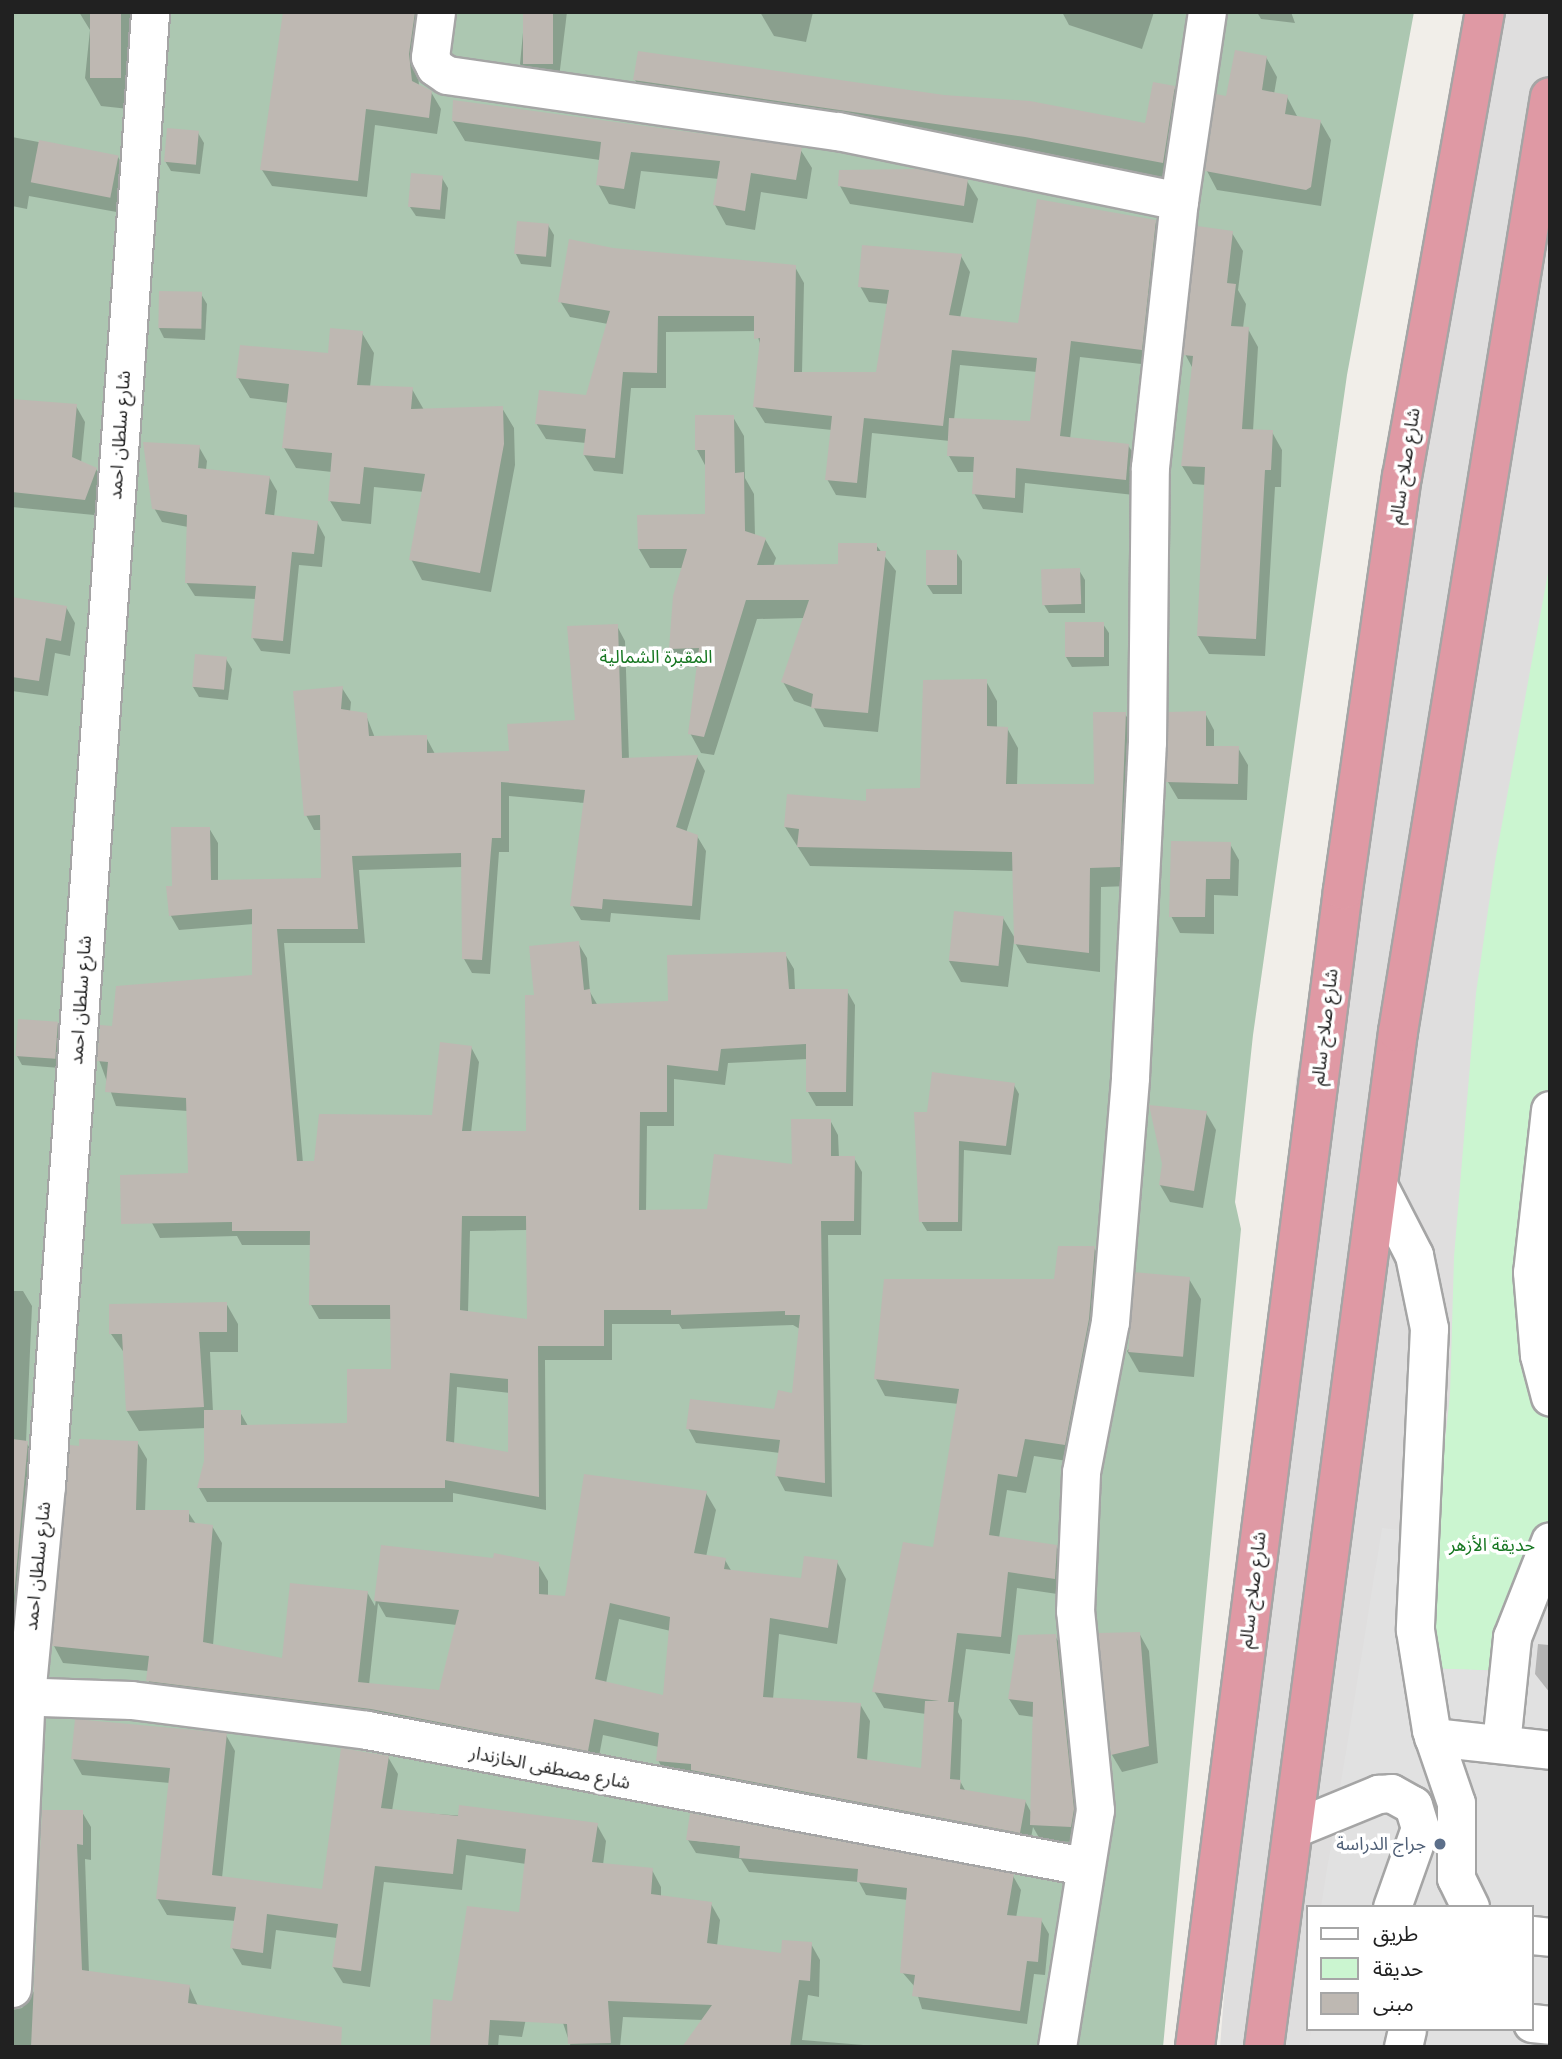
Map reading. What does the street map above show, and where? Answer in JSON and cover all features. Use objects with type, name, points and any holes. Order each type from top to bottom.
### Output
[{"type":"highway","name":"شارع صلاح سالم","points":[[1195,2047],[1346,863],[1402,477],[1485,12]]},
{"type":"highway","points":[[1264,2047],[1398,1032],[1550,97]]},
{"type":"street","name":"شارع سلطان احمد","points":[[12,1988],[19,1696],[46,1486],[150,12]]},
{"type":"street","points":[[436,12],[430,57],[435,67],[447,75],[838,131],[1179,201]]},
{"type":"street","points":[[1057,2047],[1095,1810],[1075,1611],[1081,1472],[1110,1322],[1129,1090],[1147,742],[1150,467],[1179,201],[1207,12]]},
{"type":"street","points":[[1550,1110],[1531,1272],[1539,1355],[1550,1397]]},
{"type":"street","points":[[1378,1185],[1413,1255],[1429,1328],[1415,1630],[1420,1680],[1433,1737],[1456,1803],[1456,1878],[1469,1905]]},
{"type":"street","points":[[1501,1744],[1512,1637],[1550,1541]]},
{"type":"street","name":"شارع مصطفى الخازندار","points":[[19,1696],[131,1699],[368,1730],[1084,1866]]},
{"type":"street","points":[[1433,1737],[1550,1750]]},
{"type":"street","points":[[1295,1828],[1378,1794],[1391,1793],[1413,1805],[1420,1828],[1393,1905]]},
{"type":"shaded area","points":[[1487,12],[1550,12],[1550,2047],[1220,2047],[1296,1080]]},
{"type":"shaded area","name":"جراج الدراسة","points":[[1382,1528],[1435,1534],[1421,1668],[1506,1671],[1550,1561],[1550,2047],[1309,2047],[1311,2031],[1534,2031],[1534,1905],[1321,1905]]},
{"type":"green space","name":"المقبرة الشمالية","points":[[12,12],[1414,12],[1347,375],[1253,1035],[1235,1202],[1241,1229],[1163,2047],[12,2047]]},
{"type":"green space","name":"حديقة الأزهر","points":[[1550,562],[1550,1561],[1505,1671],[1421,1668],[1450,1394],[1454,1257],[1476,993],[1495,862]]},
{"type":"building","points":[[90,12],[121,12],[121,78],[90,78]]},
{"type":"building","points":[[283,12],[415,12],[409,54],[412,81],[432,91],[429,118],[366,109],[358,181],[260,170]]},
{"type":"building","points":[[523,12],[553,12],[553,64],[523,64]]},
{"type":"building","points":[[1235,50],[1267,56],[1262,90],[1288,95],[1285,114],[1321,120],[1311,187],[1306,190],[1205,171],[1216,94],[1226,96]]},
{"type":"building","points":[[638,51],[944,95],[1030,101],[1145,123],[1153,82],[1175,86],[1163,163],[1025,137],[633,80]]},
{"type":"building","points":[[453,100],[802,147],[796,180],[751,173],[745,211],[713,205],[720,161],[631,152],[624,189],[596,185],[601,142],[452,121]]},
{"type":"building","points":[[167,128],[199,131],[196,165],[164,162]]},
{"type":"building","points":[[39,140],[119,155],[110,198],[31,182]]},
{"type":"building","points":[[917,169],[968,179],[964,206],[838,186],[839,170]]},
{"type":"building","points":[[411,173],[443,176],[440,210],[408,207]]},
{"type":"building","points":[[1037,199],[1156,220],[1142,350],[1071,341],[1060,436],[1129,444],[1126,480],[1016,468],[1015,498],[972,494],[974,457],[947,456],[949,418],[1030,421],[1037,358],[952,350],[943,426],[864,418],[857,483],[825,480],[832,416],[753,407],[760,338],[754,339],[754,316],[658,316],[657,373],[623,372],[615,458],[583,455],[586,429],[535,424],[539,390],[586,395],[610,311],[558,302],[569,239],[613,248],[796,265],[794,372],[876,372],[889,290],[858,287],[862,245],[962,254],[949,315],[1018,323]]},
{"type":"building","points":[[517,221],[549,224],[546,257],[514,254]]},
{"type":"building","points":[[1197,226],[1233,231],[1227,283],[1236,284],[1231,326],[1249,327],[1242,429],[1273,430],[1271,470],[1265,470],[1256,639],[1197,636],[1205,467],[1181,466],[1193,356],[1183,355]]},
{"type":"building","points":[[159,291],[202,292],[201,329],[158,328]]},
{"type":"building","points":[[330,328],[363,331],[357,385],[413,387],[411,409],[503,406],[504,444],[480,573],[409,560],[425,474],[364,467],[360,504],[328,501],[332,453],[282,448],[289,384],[236,378],[240,345],[328,353]]},
{"type":"building","points":[[12,399],[77,404],[72,457],[97,468],[85,500],[12,492]]},
{"type":"building","points":[[695,415],[734,415],[735,473],[744,472],[745,531],[766,538],[757,565],[838,564],[838,543],[877,543],[877,551],[886,551],[868,713],[811,708],[813,694],[781,682],[809,600],[746,600],[704,737],[688,734],[699,648],[669,649],[673,596],[687,549],[638,549],[637,515],[705,514],[705,450],[695,450]]},
{"type":"building","points":[[143,442],[200,445],[198,468],[270,476],[265,514],[318,521],[314,554],[292,552],[283,641],[251,638],[256,586],[185,583],[187,515],[152,509]]},
{"type":"building","points":[[926,550],[957,550],[957,585],[926,585]]},
{"type":"building","points":[[1080,568],[1081,604],[1042,605],[1041,569]]},
{"type":"building","points":[[12,597],[67,606],[61,641],[46,638],[39,681],[12,677]]},
{"type":"building","points":[[1065,622],[1104,622],[1104,657],[1065,657]]},
{"type":"building","points":[[618,624],[622,758],[698,755],[676,827],[698,835],[692,906],[603,899],[602,909],[570,906],[585,790],[501,782],[501,838],[492,838],[482,960],[462,959],[461,853],[352,856],[358,929],[277,929],[297,1161],[314,1161],[319,1114],[432,1115],[440,1042],[472,1046],[462,1131],[526,1131],[525,995],[534,995],[529,946],[579,941],[584,990],[590,989],[592,1004],[668,1001],[667,955],[786,952],[789,989],[848,989],[846,1092],[806,1092],[806,1044],[721,1049],[718,1071],[667,1065],[667,1112],[640,1112],[639,1210],[707,1209],[714,1154],[792,1164],[791,1119],[831,1119],[831,1156],[855,1156],[854,1221],[821,1221],[825,1483],[775,1476],[780,1440],[686,1429],[690,1399],[774,1409],[778,1390],[792,1393],[800,1315],[785,1315],[785,1311],[671,1315],[671,1310],[604,1310],[604,1346],[538,1346],[539,1497],[445,1480],[445,1488],[197,1488],[204,1461],[204,1410],[241,1410],[241,1425],[347,1423],[347,1369],[391,1369],[390,1305],[309,1305],[310,1231],[232,1231],[232,1222],[121,1224],[120,1175],[188,1173],[186,1098],[105,1092],[108,1062],[97,1061],[100,1025],[112,1026],[116,986],[252,975],[252,909],[169,916],[166,886],[172,886],[171,827],[210,827],[211,880],[321,878],[320,815],[304,816],[293,691],[343,686],[341,709],[367,713],[369,736],[427,735],[427,753],[509,751],[507,724],[575,720],[567,626]],"holes":[[[462,1216],[526,1216],[527,1319],[460,1310]],[[450,1373],[508,1379],[508,1452],[446,1441]]]},
{"type":"building","points":[[195,654],[227,657],[224,690],[192,687]]},
{"type":"building","points":[[987,679],[987,726],[1008,727],[1006,784],[1094,784],[1093,712],[1126,712],[1120,867],[1090,868],[1089,953],[1014,944],[1012,852],[797,847],[799,829],[784,827],[787,794],[866,801],[866,789],[920,788],[923,680]]},
{"type":"building","points":[[1206,711],[1206,746],[1239,746],[1238,784],[1166,782],[1168,712]]},
{"type":"building","points":[[1171,841],[1231,842],[1230,879],[1206,879],[1205,917],[1169,917]]},
{"type":"building","points":[[954,911],[1004,916],[998,966],[949,961]]},
{"type":"building","points":[[18,1019],[58,1022],[55,1059],[15,1056]]},
{"type":"building","points":[[932,1072],[1015,1083],[1006,1146],[959,1141],[958,1222],[919,1222],[914,1112],[927,1112]]},
{"type":"building","points":[[1149,1105],[1207,1111],[1194,1191],[1159,1185],[1162,1164]]},
{"type":"building","points":[[1058,1246],[1095,1246],[1089,1319],[1065,1445],[1025,1439],[1017,1477],[998,1474],[989,1535],[1057,1545],[1055,1579],[1008,1572],[1001,1637],[957,1633],[948,1702],[954,1702],[950,1779],[961,1780],[960,1789],[1026,1800],[1020,1833],[691,1770],[691,1764],[656,1761],[659,1733],[594,1719],[588,1751],[371,1709],[146,1681],[149,1656],[52,1646],[70,1445],[79,1446],[79,1439],[138,1441],[136,1510],[189,1510],[189,1522],[213,1525],[203,1642],[282,1658],[290,1583],[368,1591],[358,1682],[439,1690],[459,1610],[374,1601],[381,1545],[493,1558],[494,1553],[539,1562],[539,1594],[565,1596],[584,1474],[707,1491],[694,1553],[726,1558],[724,1569],[801,1578],[804,1556],[838,1560],[828,1628],[770,1618],[763,1697],[861,1703],[857,1758],[921,1768],[925,1701],[939,1701],[872,1692],[903,1542],[933,1547],[959,1389],[874,1379],[884,1279],[1054,1279]],"holes":[[[610,1603],[670,1617],[663,1695],[595,1679]]]},
{"type":"building","points":[[1135,1272],[1190,1277],[1183,1357],[1128,1352]]},
{"type":"building","points":[[227,1302],[227,1332],[199,1332],[204,1407],[126,1411],[122,1334],[109,1334],[109,1304]]},
{"type":"building","points":[[12,1439],[28,1441],[12,1619]]},
{"type":"building","points":[[1140,1632],[1149,1746],[1111,1755],[1098,1633]]},
{"type":"building","points":[[1056,1634],[1074,1809],[1071,1827],[1030,1825],[1033,1702],[1008,1699],[1018,1635]]},
{"type":"building","points":[[75,1719],[227,1733],[212,1875],[322,1889],[341,1748],[389,1756],[381,1808],[458,1816],[459,1805],[598,1823],[592,1862],[653,1868],[651,1894],[712,1902],[707,1943],[781,1953],[782,1940],[812,1942],[810,1981],[799,1980],[790,2047],[682,2047],[712,2005],[608,2001],[611,2043],[568,2044],[567,2024],[490,2020],[488,2047],[430,2047],[433,1999],[452,2001],[467,1906],[519,1912],[526,1849],[457,1839],[453,1874],[375,1866],[361,1971],[332,1967],[338,1924],[267,1914],[263,1953],[230,1948],[236,1907],[156,1899],[170,1768],[71,1759]]},
{"type":"building","points":[[42,1810],[83,1810],[83,1845],[77,1844],[82,1970],[190,1985],[188,2003],[342,2027],[341,2047],[31,2047]]},
{"type":"building","points":[[690,1813],[1014,1874],[1007,1915],[1042,1918],[1038,1962],[1027,1961],[1020,2011],[912,1996],[915,1975],[900,1973],[907,1888],[857,1882],[858,1869],[739,1858],[740,1846],[686,1840]]},
{"type":"place","name":"جراج الدراسة","points":[[1440,1844]]}]
